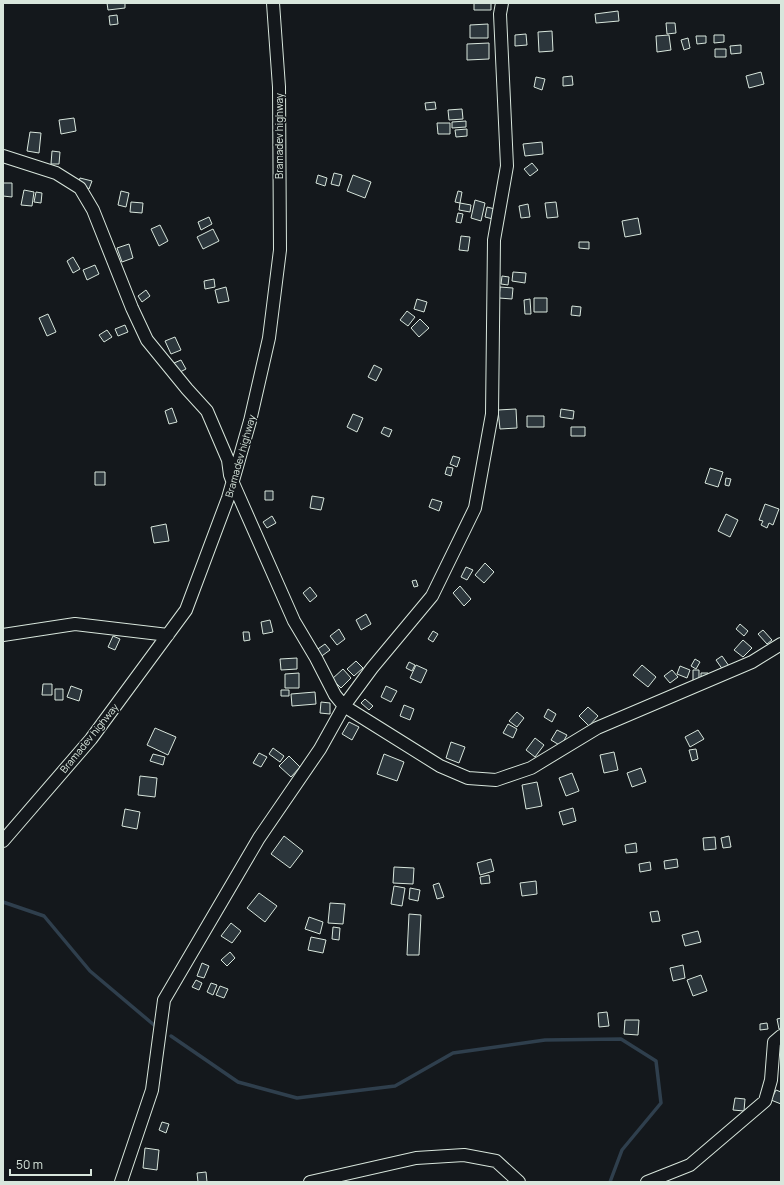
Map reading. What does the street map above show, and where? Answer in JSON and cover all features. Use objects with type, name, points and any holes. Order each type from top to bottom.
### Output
[{"type":"street","name":"Bramadev highway","points":[[3,841],[91,739],[186,610],[228,498],[250,422],[269,338],[280,250],[279,87],[273,3]]},
{"type":"street","points":[[121,1182],[152,1090],[164,1000],[259,838],[320,749],[344,706],[372,668],[432,596],[475,508],[492,414],[494,240],[507,166],[500,14],[502,3]]},
{"type":"street","points":[[3,156],[56,174],[80,188],[93,210],[132,308],[147,340],[207,411],[228,460],[232,483],[294,621],[316,658],[335,695],[344,706],[440,766],[468,778],[496,780],[531,768],[597,728],[752,662],[781,644]]},
{"type":"street","points":[[3,635],[75,624],[168,635]]},
{"type":"street","points":[[647,1182],[690,1165],[765,1101],[771,1080],[774,1042],[781,1036]]},
{"type":"street","points":[[310,1182],[326,1177],[416,1158],[464,1155],[496,1161],[519,1182]]},
{"type":"building","points":[[107,3],[125,3],[125,8],[108,10]]},
{"type":"building","points":[[474,3],[491,3],[491,10],[474,10]]},
{"type":"building","points":[[618,11],[619,21],[596,23],[595,14]]},
{"type":"building","points":[[117,15],[118,24],[110,25],[109,16]]},
{"type":"building","points":[[666,23],[675,23],[676,33],[667,34]]},
{"type":"building","points":[[488,24],[488,38],[470,38],[470,25]]},
{"type":"building","points":[[552,31],[553,51],[539,52],[538,32]]},
{"type":"building","points":[[526,34],[527,45],[515,46],[515,35]]},
{"type":"building","points":[[669,35],[671,50],[657,52],[656,36]]},
{"type":"building","points":[[714,35],[724,35],[724,42],[714,43]]},
{"type":"building","points":[[696,36],[706,36],[706,43],[697,44]]},
{"type":"building","points":[[688,38],[690,48],[684,50],[681,40]]},
{"type":"building","points":[[489,43],[489,59],[467,60],[467,44]]},
{"type":"building","points":[[741,45],[741,53],[731,54],[730,46]]},
{"type":"building","points":[[715,49],[726,49],[726,57],[715,57]]},
{"type":"building","points":[[761,72],[764,84],[749,88],[746,76]]},
{"type":"building","points":[[572,76],[573,85],[563,86],[563,77]]},
{"type":"building","points":[[536,77],[545,79],[542,90],[534,87]]},
{"type":"building","points":[[435,102],[436,109],[426,110],[425,103]]},
{"type":"building","points":[[462,109],[463,119],[449,120],[448,110]]},
{"type":"building","points":[[74,118],[76,131],[61,134],[59,120]]},
{"type":"building","points":[[466,121],[466,127],[452,128],[452,122]]},
{"type":"building","points":[[437,123],[450,123],[450,134],[438,134]]},
{"type":"building","points":[[467,129],[467,136],[456,137],[455,130]]},
{"type":"building","points":[[30,132],[41,133],[39,153],[27,151]]},
{"type":"building","points":[[542,142],[543,154],[525,156],[523,144]]},
{"type":"building","points":[[52,151],[60,152],[59,164],[51,164]]},
{"type":"building","points":[[532,163],[538,170],[530,176],[524,169]]},
{"type":"building","points":[[334,173],[342,175],[339,186],[331,184]]},
{"type":"building","points":[[318,175],[327,178],[325,186],[316,183]]},
{"type":"building","points":[[353,175],[371,182],[365,198],[347,191]]},
{"type":"building","points":[[80,178],[92,181],[89,189],[78,185]]},
{"type":"building","points":[[3,183],[12,183],[12,197],[3,196]]},
{"type":"building","points":[[24,190],[34,192],[32,206],[21,205]]},
{"type":"building","points":[[121,191],[129,193],[126,207],[118,205]]},
{"type":"building","points":[[458,191],[462,192],[460,203],[455,202]]},
{"type":"building","points":[[36,192],[42,193],[41,203],[34,202]]},
{"type":"building","points":[[475,200],[485,203],[481,221],[471,218]]},
{"type":"building","points":[[131,202],[143,203],[142,213],[130,212]]},
{"type":"building","points":[[556,202],[558,217],[547,218],[545,203]]},
{"type":"building","points":[[460,203],[471,205],[470,212],[459,210]]},
{"type":"building","points":[[528,204],[530,217],[521,218],[519,206]]},
{"type":"building","points":[[487,207],[495,209],[493,219],[485,217]]},
{"type":"building","points":[[458,213],[463,214],[461,223],[456,222]]},
{"type":"building","points":[[209,217],[212,224],[201,230],[198,222]]},
{"type":"building","points":[[638,218],[641,234],[625,237],[622,221]]},
{"type":"building","points":[[160,225],[168,241],[159,246],[151,229]]},
{"type":"building","points":[[213,229],[219,241],[203,249],[197,237]]},
{"type":"building","points":[[461,236],[470,237],[468,251],[459,250]]},
{"type":"building","points":[[579,242],[589,242],[589,249],[579,248]]},
{"type":"building","points":[[129,244],[133,258],[122,262],[117,248]]},
{"type":"building","points":[[73,257],[80,269],[73,273],[67,261]]},
{"type":"building","points":[[95,265],[99,274],[87,280],[83,270]]},
{"type":"building","points":[[513,272],[526,273],[525,283],[512,281]]},
{"type":"building","points":[[502,276],[509,277],[508,285],[501,284]]},
{"type":"building","points":[[214,279],[215,287],[205,289],[204,281]]},
{"type":"building","points":[[226,287],[229,301],[218,303],[215,290]]},
{"type":"building","points":[[500,287],[513,288],[512,299],[499,298]]},
{"type":"building","points":[[146,290],[150,296],[142,302],[138,296]]},
{"type":"building","points":[[534,298],[547,298],[547,312],[534,312]]},
{"type":"building","points":[[417,299],[427,302],[424,312],[414,309]]},
{"type":"building","points":[[530,299],[531,314],[525,314],[524,300]]},
{"type":"building","points":[[572,306],[581,307],[580,316],[571,315]]},
{"type":"building","points":[[407,311],[415,317],[408,326],[400,320]]},
{"type":"building","points":[[48,314],[56,332],[47,336],[39,318]]},
{"type":"building","points":[[420,319],[429,328],[419,337],[411,328]]},
{"type":"building","points":[[125,325],[128,332],[118,336],[115,329]]},
{"type":"building","points":[[107,330],[112,337],[104,342],[99,335]]},
{"type":"building","points":[[175,337],[181,350],[171,354],[165,341]]},
{"type":"building","points":[[181,360],[186,369],[178,373],[174,363]]},
{"type":"building","points":[[374,365],[382,369],[376,381],[368,377]]},
{"type":"building","points":[[172,408],[177,422],[169,424],[165,411]]},
{"type":"building","points":[[516,409],[517,428],[500,429],[498,410]]},
{"type":"building","points":[[561,409],[574,411],[573,419],[560,417]]},
{"type":"building","points":[[353,414],[363,418],[357,432],[347,427]]},
{"type":"building","points":[[527,416],[544,416],[544,427],[527,427]]},
{"type":"building","points":[[384,427],[392,430],[389,437],[381,433]]},
{"type":"building","points":[[571,427],[585,427],[585,436],[571,436]]},
{"type":"building","points":[[453,456],[460,458],[457,467],[450,464]]},
{"type":"building","points":[[447,467],[453,468],[451,476],[445,474]]},
{"type":"building","points":[[710,468],[723,472],[718,487],[705,483]]},
{"type":"building","points":[[95,472],[105,472],[105,485],[95,485]]},
{"type":"building","points":[[726,478],[731,479],[729,486],[725,485]]},
{"type":"building","points":[[265,491],[273,491],[273,500],[265,500]]},
{"type":"building","points":[[312,496],[324,498],[321,510],[310,508]]},
{"type":"building","points":[[432,499],[442,502],[439,511],[429,507]]},
{"type":"building","points":[[765,504],[779,509],[773,525],[769,523],[767,528],[761,525],[763,521],[759,520]]},
{"type":"building","points":[[726,514],[738,520],[730,537],[718,531]]},
{"type":"building","points":[[272,516],[276,523],[267,528],[263,522]]},
{"type":"building","points":[[166,524],[169,541],[154,543],[151,527]]},
{"type":"building","points":[[485,563],[494,572],[484,583],[475,575]]},
{"type":"building","points":[[466,567],[473,570],[467,580],[461,577]]},
{"type":"building","points":[[416,580],[418,586],[414,587],[412,581]]},
{"type":"building","points":[[460,586],[471,599],[464,606],[453,593]]},
{"type":"building","points":[[310,587],[317,596],[310,602],[303,593]]},
{"type":"building","points":[[366,614],[371,624],[361,630],[356,620]]},
{"type":"building","points":[[270,620],[273,632],[263,634],[261,622]]},
{"type":"building","points":[[740,624],[748,631],[744,636],[736,629]]},
{"type":"building","points":[[339,629],[345,639],[337,645],[330,636]]},
{"type":"building","points":[[763,630],[772,640],[767,644],[758,634]]},
{"type":"building","points":[[433,631],[438,634],[433,642],[428,639]]},
{"type":"building","points":[[243,632],[249,632],[250,640],[244,641]]},
{"type":"building","points":[[113,636],[120,639],[115,650],[108,647]]},
{"type":"building","points":[[743,640],[752,648],[743,657],[734,650]]},
{"type":"building","points":[[325,644],[330,650],[319,658],[315,651]]},
{"type":"building","points":[[722,656],[729,666],[723,670],[716,660]]},
{"type":"building","points":[[297,658],[297,669],[281,670],[280,659]]},
{"type":"building","points":[[695,659],[700,662],[696,669],[691,666]]},
{"type":"building","points":[[356,661],[363,668],[354,676],[347,669]]},
{"type":"building","points":[[409,662],[415,665],[412,671],[406,668]]},
{"type":"building","points":[[416,665],[427,670],[421,683],[410,678]]},
{"type":"building","points":[[642,665],[656,677],[648,687],[633,675]]},
{"type":"building","points":[[680,666],[690,670],[687,678],[677,674]]},
{"type":"building","points":[[343,669],[351,678],[341,688],[332,679]]},
{"type":"building","points":[[672,670],[678,677],[670,683],[664,676]]},
{"type":"building","points":[[693,670],[699,670],[699,681],[693,681]]},
{"type":"building","points":[[299,673],[299,688],[285,688],[285,674]]},
{"type":"building","points":[[701,673],[708,673],[708,679],[701,679]]},
{"type":"building","points":[[43,684],[52,684],[52,695],[42,695]]},
{"type":"building","points":[[71,686],[82,690],[79,701],[67,697]]},
{"type":"building","points":[[386,686],[397,691],[391,702],[381,697]]},
{"type":"building","points":[[55,689],[63,689],[63,700],[55,700]]},
{"type":"building","points":[[281,690],[289,690],[289,696],[281,696]]},
{"type":"building","points":[[315,692],[316,704],[292,706],[291,694]]},
{"type":"building","points":[[365,699],[373,706],[369,710],[361,703]]},
{"type":"building","points":[[321,702],[330,703],[330,714],[320,713]]},
{"type":"building","points":[[404,705],[414,709],[410,720],[400,716]]},
{"type":"building","points":[[588,707],[598,716],[589,726],[579,716]]},
{"type":"building","points":[[548,709],[556,714],[552,722],[544,717]]},
{"type":"building","points":[[517,712],[524,718],[517,727],[509,721]]},
{"type":"building","points":[[349,722],[359,727],[352,740],[342,734]]},
{"type":"building","points":[[508,724],[517,729],[513,738],[503,733]]},
{"type":"building","points":[[155,728],[176,737],[168,755],[147,745]]},
{"type":"building","points":[[557,730],[567,735],[561,746],[551,740]]},
{"type":"building","points":[[698,730],[704,739],[690,747],[685,737]]},
{"type":"building","points":[[535,738],[544,745],[535,757],[526,750]]},
{"type":"building","points":[[451,742],[465,747],[459,763],[446,758]]},
{"type":"building","points":[[273,748],[284,756],[280,762],[269,754]]},
{"type":"building","points":[[696,749],[698,759],[692,761],[689,750]]},
{"type":"building","points":[[614,752],[618,770],[604,773],[600,755]]},
{"type":"building","points":[[259,753],[267,757],[261,767],[253,763]]},
{"type":"building","points":[[153,754],[165,757],[163,765],[150,761]]},
{"type":"building","points":[[384,754],[404,762],[397,781],[377,774]]},
{"type":"building","points":[[289,756],[300,767],[291,777],[279,766]]},
{"type":"building","points":[[641,768],[646,782],[632,787],[627,773]]},
{"type":"building","points":[[572,773],[579,791],[566,796],[559,778]]},
{"type":"building","points":[[140,776],[157,778],[155,797],[138,795]]},
{"type":"building","points":[[537,782],[542,806],[526,809],[522,785]]},
{"type":"building","points":[[573,808],[576,821],[563,825],[559,812]]},
{"type":"building","points":[[125,809],[140,812],[137,829],[122,826]]},
{"type":"building","points":[[284,836],[303,851],[290,868],[271,854]]},
{"type":"building","points":[[729,836],[731,847],[723,848],[721,838]]},
{"type":"building","points":[[715,837],[716,849],[704,850],[703,838]]},
{"type":"building","points":[[636,843],[637,852],[626,853],[625,845]]},
{"type":"building","points":[[491,859],[494,871],[480,875],[477,863]]},
{"type":"building","points":[[677,859],[678,867],[665,869],[664,861]]},
{"type":"building","points":[[650,862],[651,870],[640,872],[639,864]]},
{"type":"building","points":[[394,867],[414,868],[413,884],[393,883]]},
{"type":"building","points":[[489,875],[490,883],[481,884],[480,877]]},
{"type":"building","points":[[536,881],[537,894],[522,896],[520,883]]},
{"type":"building","points":[[439,883],[444,897],[437,899],[433,885]]},
{"type":"building","points":[[394,886],[405,888],[402,906],[391,904]]},
{"type":"building","points":[[410,888],[420,890],[418,901],[409,899]]},
{"type":"building","points":[[259,893],[277,906],[265,922],[247,908]]},
{"type":"building","points":[[330,903],[345,904],[343,924],[328,923]]},
{"type":"building","points":[[658,911],[660,921],[652,922],[650,912]]},
{"type":"building","points":[[409,914],[421,915],[419,955],[407,955]]},
{"type":"building","points":[[309,917],[323,922],[320,934],[305,929]]},
{"type":"building","points":[[231,923],[241,931],[232,943],[221,936]]},
{"type":"building","points":[[333,927],[340,928],[339,940],[332,939]]},
{"type":"building","points":[[698,931],[701,942],[685,946],[682,935]]},
{"type":"building","points":[[311,937],[326,940],[323,953],[308,950]]},
{"type":"building","points":[[230,952],[235,958],[227,966],[221,960]]},
{"type":"building","points":[[202,963],[209,966],[204,978],[197,976]]},
{"type":"building","points":[[683,965],[685,978],[673,981],[670,968]]},
{"type":"building","points":[[701,975],[707,991],[693,996],[687,980]]},
{"type":"building","points":[[196,980],[202,983],[199,990],[192,987]]},
{"type":"building","points":[[211,983],[217,985],[213,995],[207,992]]},
{"type":"building","points":[[220,986],[228,989],[224,998],[216,995]]},
{"type":"building","points":[[607,1012],[609,1026],[599,1027],[598,1013]]},
{"type":"building","points":[[781,1018],[781,1029],[779,1029],[777,1019]]},
{"type":"building","points":[[625,1020],[639,1020],[638,1035],[624,1034]]},
{"type":"building","points":[[767,1023],[768,1029],[760,1030],[760,1024]]},
{"type":"building","points":[[776,1090],[781,1092],[781,1104],[771,1100]]},
{"type":"building","points":[[735,1098],[745,1099],[744,1111],[733,1110]]},
{"type":"building","points":[[162,1122],[169,1124],[166,1133],[159,1130]]},
{"type":"building","points":[[145,1148],[159,1150],[157,1170],[143,1168]]},
{"type":"building","points":[[206,1172],[207,1182],[198,1182],[197,1173]]},
{"type":"waterway","points":[[3,902],[44,916],[90,971],[154,1025]]},
{"type":"waterway","points":[[171,1036],[238,1082],[297,1098],[395,1086],[453,1053],[545,1040],[621,1039],[656,1061],[661,1103],[622,1150],[610,1182]]}]
